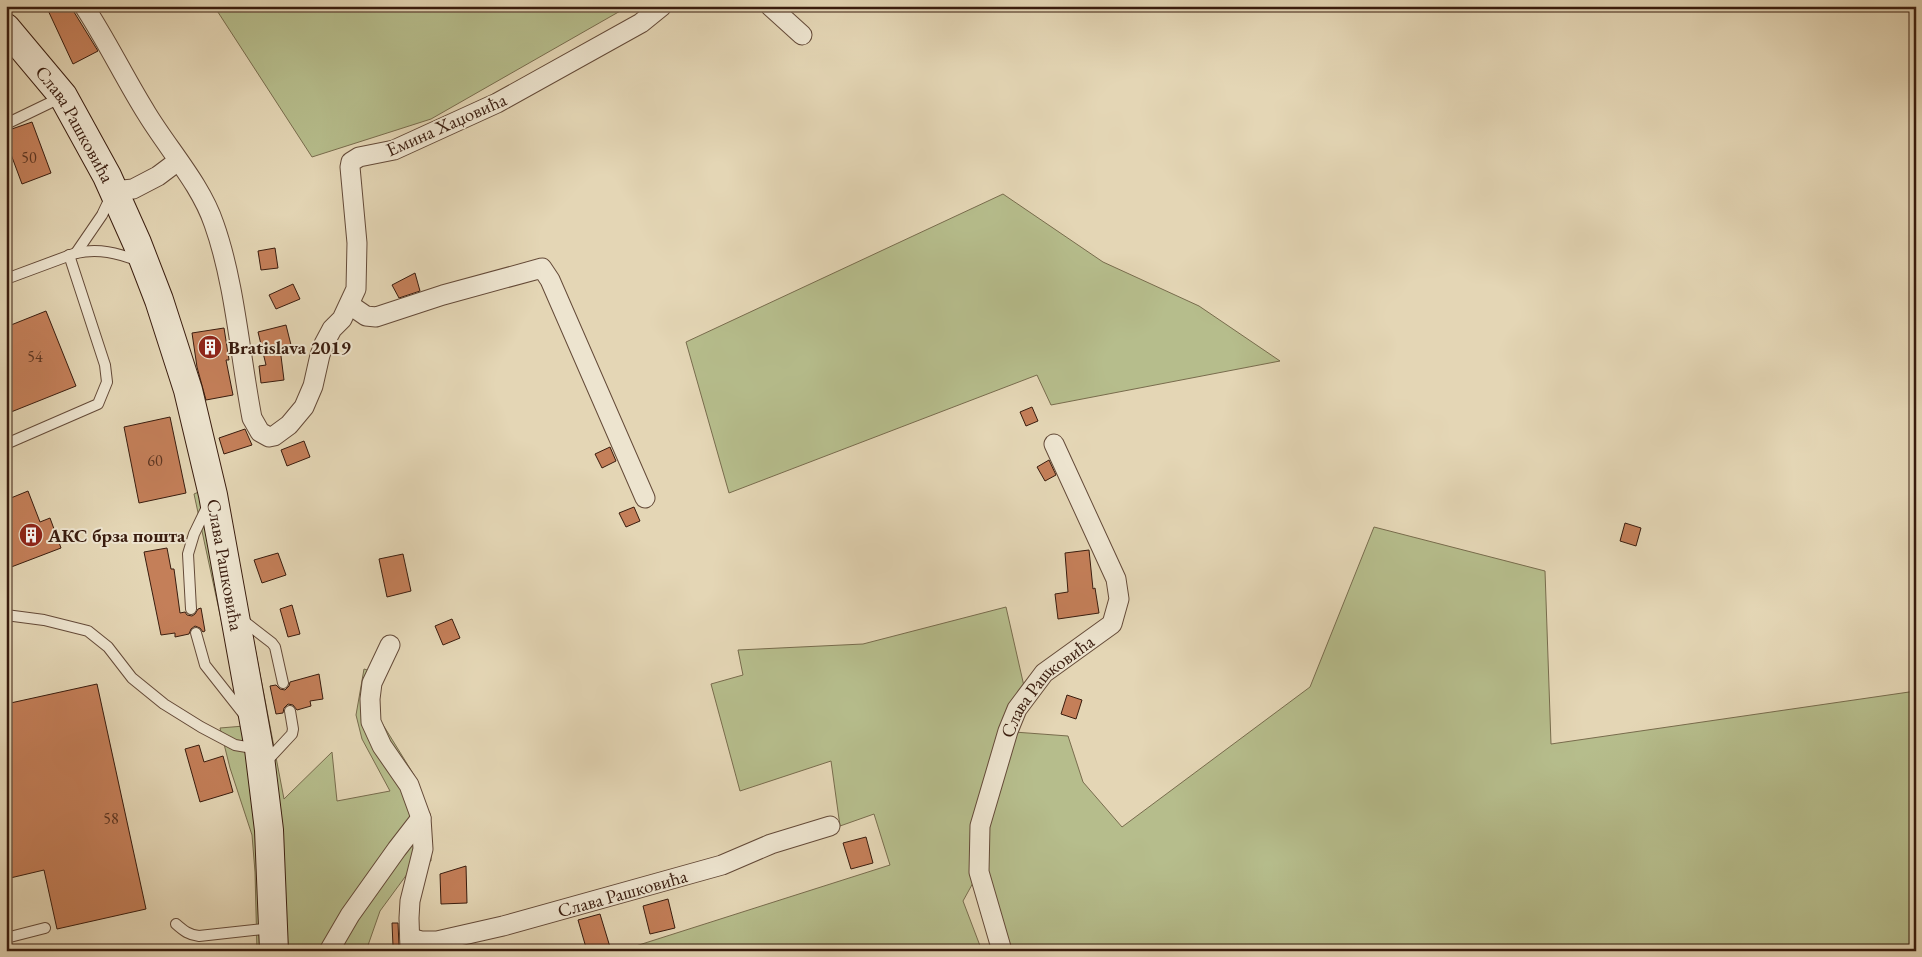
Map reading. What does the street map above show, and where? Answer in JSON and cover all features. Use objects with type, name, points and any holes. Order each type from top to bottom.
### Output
[{"type":"main road","name":"Слава Рашковића","points":[[9,35],[63,96],[107,176],[144,262],[169,329],[185,381],[212,495],[258,748],[269,830],[273,939]]},
{"type":"street","points":[[84,6],[146,113],[202,197],[215,226],[230,289],[252,418],[265,436],[274,436],[281,431],[304,407],[313,386],[324,344],[332,329],[346,312],[376,317],[443,295],[542,268],[550,280],[645,498]]},
{"type":"street","name":"Емина Хаџовића","points":[[346,312],[356,289],[357,243],[350,167],[352,162],[359,157],[394,150],[497,103],[641,23],[662,6]]},
{"type":"street","points":[[770,6],[802,35]]},
{"type":"street","name":"Слава Рашковића","points":[[113,191],[133,189],[158,176],[178,161]]},
{"type":"street","name":"Слава Рашковића","points":[[1002,951],[979,872],[980,826],[1008,731],[1017,709],[1044,673],[1112,624],[1119,599],[1116,579],[1054,444]]},
{"type":"street","name":"Слава Рашковића","points":[[390,645],[372,683],[370,699],[371,722],[382,746],[409,785],[422,818],[423,849],[412,894],[409,918],[410,944],[421,941],[437,941],[504,926],[722,865],[771,844],[830,826]]},
{"type":"street","points":[[329,951],[350,916],[397,849],[422,818]]},
{"type":"lane","points":[[6,124],[63,96]]},
{"type":"lane","points":[[73,254],[102,215],[113,191]]},
{"type":"lane","points":[[6,279],[73,254],[100,250],[115,252],[144,262]]},
{"type":"lane","points":[[6,444],[98,404],[107,382],[105,365],[73,254]]},
{"type":"lane","points":[[192,608],[188,554],[194,534],[212,495]]},
{"type":"lane","points":[[234,613],[275,647],[283,683]]},
{"type":"lane","points":[[6,615],[44,620],[88,631],[108,647],[132,678],[164,704],[201,728],[235,745],[258,748],[292,734],[290,711]]},
{"type":"lane","points":[[196,634],[204,665],[258,748]]},
{"type":"lane","points":[[176,924],[192,935],[273,939]]},
{"type":"lane","points":[[6,938],[45,928]]},
{"type":"green space","points":[[214,6],[629,6],[431,119],[312,157]]},
{"type":"green space","points":[[1003,194],[1103,262],[1199,306],[1280,361],[1051,405],[1037,375],[729,493],[686,342]]},
{"type":"green space","points":[[223,481],[284,799],[332,752],[337,801],[390,791],[362,739],[356,715],[364,669],[381,674],[377,715],[414,775],[431,827],[431,861],[416,862],[380,911],[366,951],[257,951],[252,835],[230,768],[220,728],[244,726],[194,494]]},
{"type":"green space","points":[[1374,527],[1545,571],[1551,744],[1916,691],[1916,951],[1010,951],[986,872],[986,827],[1014,732],[1068,736],[1083,782],[1122,827],[1310,687]]},
{"type":"green space","points":[[1006,607],[1026,695],[1008,731],[979,872],[963,901],[982,951],[620,951],[890,865],[874,814],[840,826],[831,761],[740,791],[711,684],[743,675],[738,650],[863,644]]},
{"type":"building","points":[[46,6],[73,6],[74,12],[98,51],[73,64]]},
{"type":"building","points":[[32,122],[51,173],[22,184],[6,141],[6,131]]},
{"type":"building","points":[[275,248],[278,268],[261,270],[258,251]]},
{"type":"building","points":[[415,273],[420,291],[399,298],[392,285]]},
{"type":"building","points":[[293,284],[300,299],[276,309],[269,295]]},
{"type":"building","points":[[46,311],[76,386],[6,414],[6,327]]},
{"type":"building","points":[[286,325],[291,345],[280,348],[284,380],[261,383],[259,366],[266,365],[258,332]]},
{"type":"building","points":[[224,328],[229,360],[226,360],[233,395],[206,400],[197,367],[192,333]]},
{"type":"building","points":[[1032,407],[1038,421],[1026,426],[1020,412]]},
{"type":"building","points":[[170,417],[186,493],[139,503],[124,427]]},
{"type":"building","points":[[245,429],[252,445],[224,454],[219,438]]},
{"type":"building","points":[[304,441],[310,457],[287,466],[281,450]]},
{"type":"building","points":[[610,447],[616,461],[602,468],[595,454]]},
{"type":"building","points":[[1049,460],[1056,475],[1045,481],[1037,467]]},
{"type":"building","name":"АКС брза пошта","points":[[28,491],[40,522],[50,518],[61,548],[6,569],[6,500]]},
{"type":"building","points":[[634,507],[640,521],[626,527],[619,513]]},
{"type":"building","points":[[1625,523],[1641,528],[1636,546],[1620,541]]},
{"type":"building","points":[[167,548],[171,569],[174,569],[180,613],[185,612],[187,615],[192,616],[201,608],[205,631],[203,632],[195,626],[189,634],[175,637],[175,633],[161,635],[144,552]]},
{"type":"building","points":[[1089,550],[1093,589],[1095,588],[1099,613],[1058,619],[1055,594],[1068,592],[1065,553]]},
{"type":"building","points":[[278,553],[286,575],[262,583],[254,560]]},
{"type":"building","points":[[403,554],[411,591],[387,597],[379,559]]},
{"type":"building","points":[[292,605],[300,634],[288,637],[280,609]]},
{"type":"building","points":[[452,619],[460,638],[443,645],[435,626]]},
{"type":"building","points":[[319,674],[323,699],[310,701],[311,706],[297,710],[293,705],[288,704],[284,708],[283,713],[276,714],[270,686],[276,685],[280,689],[285,690],[290,682]]},
{"type":"building","points":[[97,684],[146,909],[57,929],[44,870],[6,879],[6,704]]},
{"type":"building","points":[[1067,695],[1082,700],[1076,719],[1061,714]]},
{"type":"building","points":[[199,745],[204,762],[223,756],[233,792],[200,802],[185,749]]},
{"type":"building","points":[[866,837],[873,863],[851,869],[843,843]]},
{"type":"building","points":[[466,866],[467,903],[441,904],[440,874]]},
{"type":"building","points":[[668,899],[675,928],[650,934],[643,906]]},
{"type":"building","points":[[600,914],[610,947],[597,951],[587,951],[578,920]]},
{"type":"building","points":[[392,923],[398,923],[399,946],[393,946]]},
{"type":"place","name":"Bratislava 2019","points":[[210,347]]},
{"type":"place","name":"АКС брза пошта","points":[[31,535]]}]
